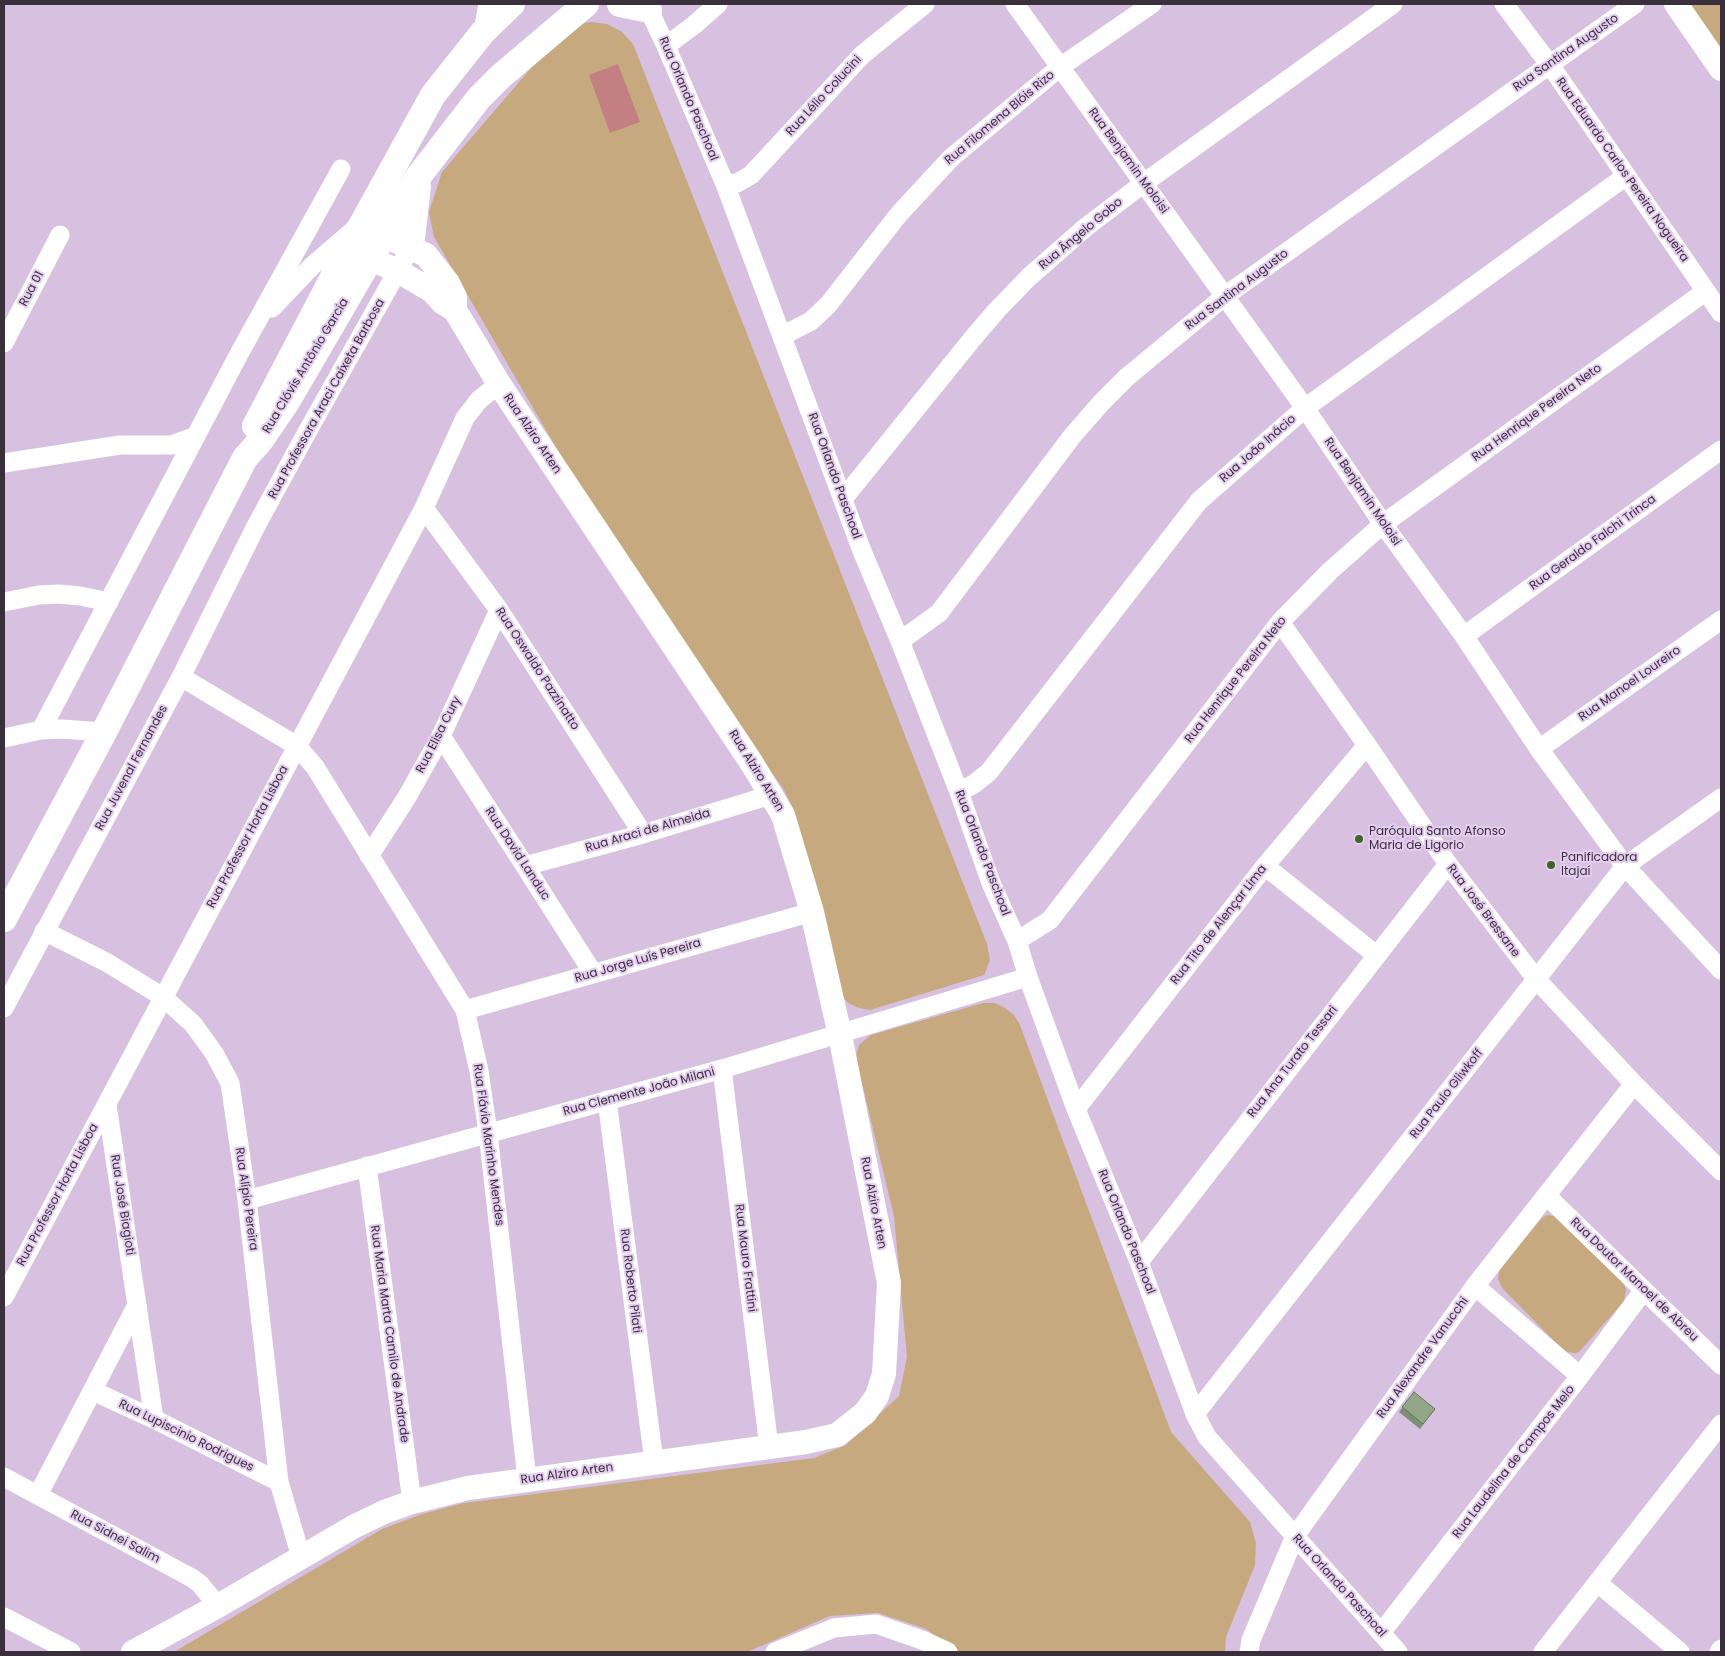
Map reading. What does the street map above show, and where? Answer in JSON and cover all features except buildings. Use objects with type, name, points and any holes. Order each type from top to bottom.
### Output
[{"type":"main road","name":"Rua Clóvis Antônio Garcia","points":[[245,458],[261,440],[287,402],[370,237],[433,95],[483,32],[512,4]]},
{"type":"main road","name":"Rua Clóvis Antônio Garcia","points":[[245,458],[255,425],[341,262],[370,237],[479,98],[501,76],[586,4]]},
{"type":"main road","points":[[620,4],[647,7]]},
{"type":"main road","points":[[411,247],[418,177]]},
{"type":"main road","points":[[4,919],[104,732],[245,458]]},
{"type":"street","points":[[483,32],[488,4]]},
{"type":"street","points":[[666,46],[718,4]]},
{"type":"street","name":"Rua Lélio Colucini","points":[[725,184],[737,183],[751,175],[862,55],[925,4]]},
{"type":"street","name":"Rua Benjamin Moloisi","points":[[1015,4],[1305,408],[1383,524],[1464,636],[1539,749],[1625,866],[1721,970]]},
{"type":"street","name":"Rua Filomena Blóis Rizo","points":[[782,336],[811,321],[828,305],[899,214],[950,158],[1060,67],[1152,4]]},
{"type":"street","name":"Rua Ângelo Gobo","points":[[843,499],[997,310],[1029,277],[1086,226],[1393,4]]},
{"type":"street","name":"Rua Eduardo Carlos Pereira Nogueira","points":[[1504,4],[1550,65],[1721,313]]},
{"type":"street","name":"Rua Santina Augusto","points":[[900,642],[939,613],[1073,435],[1102,402],[1128,377],[1225,296],[1635,4]]},
{"type":"street","points":[[1676,4],[1721,69]]},
{"type":"street","name":"Rua Orlando Paschoal","points":[[647,7],[666,46],[725,184],[862,551],[959,792],[991,883],[1017,941],[1028,977],[1076,1109],[1139,1262],[1195,1414],[1207,1437],[1398,1652]]},
{"type":"street","points":[[41,730],[239,354],[340,169]]},
{"type":"street","name":"Rua João Inácio","points":[[959,792],[974,784],[989,772],[1199,501],[1305,408],[1626,176]]},
{"type":"street","name":"Rua 01","points":[[4,343],[60,235]]},
{"type":"street","points":[[239,354],[255,328],[312,266],[370,237]]},
{"type":"street","name":"Rua Alziro Arten","points":[[370,237],[411,247],[426,255],[448,283],[455,297],[455,310]]},
{"type":"street","name":"Rua Alziro Arten","points":[[133,1652],[384,1512],[412,1502],[468,1488],[806,1442],[838,1435],[865,1413],[877,1396],[884,1374],[888,1283],[840,1035],[812,912],[783,815],[751,762],[499,384],[455,310],[443,303],[432,291],[398,271],[370,237]]},
{"type":"street","name":"Rua Professora Araci Caixeta Barbosa","points":[[256,526],[411,247]]},
{"type":"street","name":"Rua Henrique Pereira Neto","points":[[1017,941],[1050,920],[1280,622],[1330,571],[1383,524],[1706,291]]},
{"type":"street","name":"Rua Professor Horta Lisboa","points":[[4,1297],[424,508],[465,418],[479,400],[499,384]]},
{"type":"street","points":[[4,463],[120,445],[172,444],[196,436]]},
{"type":"street","name":"Rua Geraldo Falchi Trinca","points":[[1464,636],[1721,450]]},
{"type":"street","name":"Rua Oswaldo Pazzinatto","points":[[424,508],[499,610],[643,834]]},
{"type":"street","name":"Rua Juvenal Fernandes","points":[[4,1008],[181,677],[256,526]]},
{"type":"street","points":[[4,602],[38,595],[59,594],[109,602]]},
{"type":"street","name":"Rua Elisa Cury","points":[[369,856],[407,797],[441,736],[499,610]]},
{"type":"street","name":"Rua Manoel Loureiro","points":[[1539,749],[1721,620]]},
{"type":"street","name":"Rua José Bressane","points":[[1280,622],[1448,864],[1536,980],[1634,1084],[1721,1171]]},
{"type":"street","name":"Rua Flávio Marinho Mendes","points":[[181,677],[297,746],[315,767],[465,1010],[479,1071],[488,1133],[527,1479]]},
{"type":"street","points":[[4,738],[41,730],[61,729],[104,732]]},
{"type":"street","name":"Rua David Landuc","points":[[441,736],[593,973]]},
{"type":"street","name":"Rua Tito de Alençar Lima","points":[[1076,1109],[1265,866],[1367,745]]},
{"type":"street","name":"Rua Araci de Almeida","points":[[525,866],[643,834],[771,795]]},
{"type":"street","name":"Rua Paulo Gliwkoff","points":[[1195,1414],[1625,866],[1721,798]]},
{"type":"street","name":"Rua Ana Turato Tessari","points":[[1139,1262],[1448,864]]},
{"type":"street","points":[[1265,866],[1376,955]]},
{"type":"street","name":"Rua Jorge Luís Pereira","points":[[465,1010],[812,912]]},
{"type":"street","name":"Rua Alípio Pereira","points":[[44,931],[106,962],[163,997],[193,1024],[214,1053],[230,1083],[247,1200],[279,1482],[301,1557]]},
{"type":"street","name":"Rua Clemente João Milani","points":[[247,1200],[722,1069],[1028,977]]},
{"type":"street","name":"Rua Mauro Frattini","points":[[722,1069],[769,1447]]},
{"type":"street","name":"Rua Alexandre Vanucchi","points":[[1249,1652],[1251,1640],[1295,1536],[1475,1286],[1634,1084]]},
{"type":"street","name":"Rua Roberto Pilati","points":[[607,1100],[654,1462]]},
{"type":"street","name":"Rua José Biagioti","points":[[107,1105],[154,1419]]},
{"type":"street","name":"Rua Maria Marta Camilo de Andrade","points":[[367,1166],[412,1502]]},
{"type":"street","name":"Rua Doutor Manoel de Abreu","points":[[1546,1195],[1721,1365]]},
{"type":"street","points":[[1475,1286],[1580,1376]]},
{"type":"street","name":"Rua Laudelina de Campos Melo","points":[[1381,1633],[1580,1376],[1644,1290]]},
{"type":"street","points":[[38,1495],[137,1305]]},
{"type":"street","name":"Rua Lupiscinio Rodrigues","points":[[93,1391],[154,1419],[279,1482]]},
{"type":"street","points":[[1543,1652],[1721,1424]]},
{"type":"street","name":"Rua Sidnei Salim","points":[[4,1477],[192,1578],[200,1584],[218,1606]]},
{"type":"street","points":[[1598,1583],[1680,1652]]},
{"type":"street","points":[[4,1617],[71,1652]]},
{"type":"street","points":[[775,1652],[834,1628],[876,1624],[922,1640],[948,1652]]},
{"type":"shaded area","points":[[1687,4],[1721,4],[1721,53]]},
{"type":"shaded area","points":[[591,22],[607,24],[622,32],[633,44],[987,944],[990,960],[984,975],[870,1010],[848,1003],[841,994],[793,809],[783,788],[562,458],[434,237],[429,212],[442,172],[561,33],[575,25]]},
{"type":"shaded area","points":[[618,64],[640,122],[610,133],[589,75]]},
{"type":"shaded area","points":[[983,1003],[995,1003],[1005,1008],[1014,1015],[1020,1025],[1171,1432],[1250,1522],[1256,1543],[1255,1565],[1226,1637],[1225,1652],[958,1652],[926,1629],[878,1613],[830,1616],[747,1652],[174,1652],[382,1529],[422,1514],[464,1503],[814,1458],[846,1445],[899,1396],[907,1357],[894,1216],[859,1071],[856,1056],[859,1045],[871,1035]]},
{"type":"shaded area","points":[[1547,1215],[1554,1216],[1623,1283],[1626,1289],[1624,1301],[1579,1352],[1575,1353],[1565,1352],[1503,1289],[1498,1280],[1499,1270],[1542,1218]]},
{"type":"place","name":"Paróquia Santo Afonso Maria de Ligorio","points":[[1359,839]]},
{"type":"place","name":"Panificadora Itajaí","points":[[1551,865]]}]
